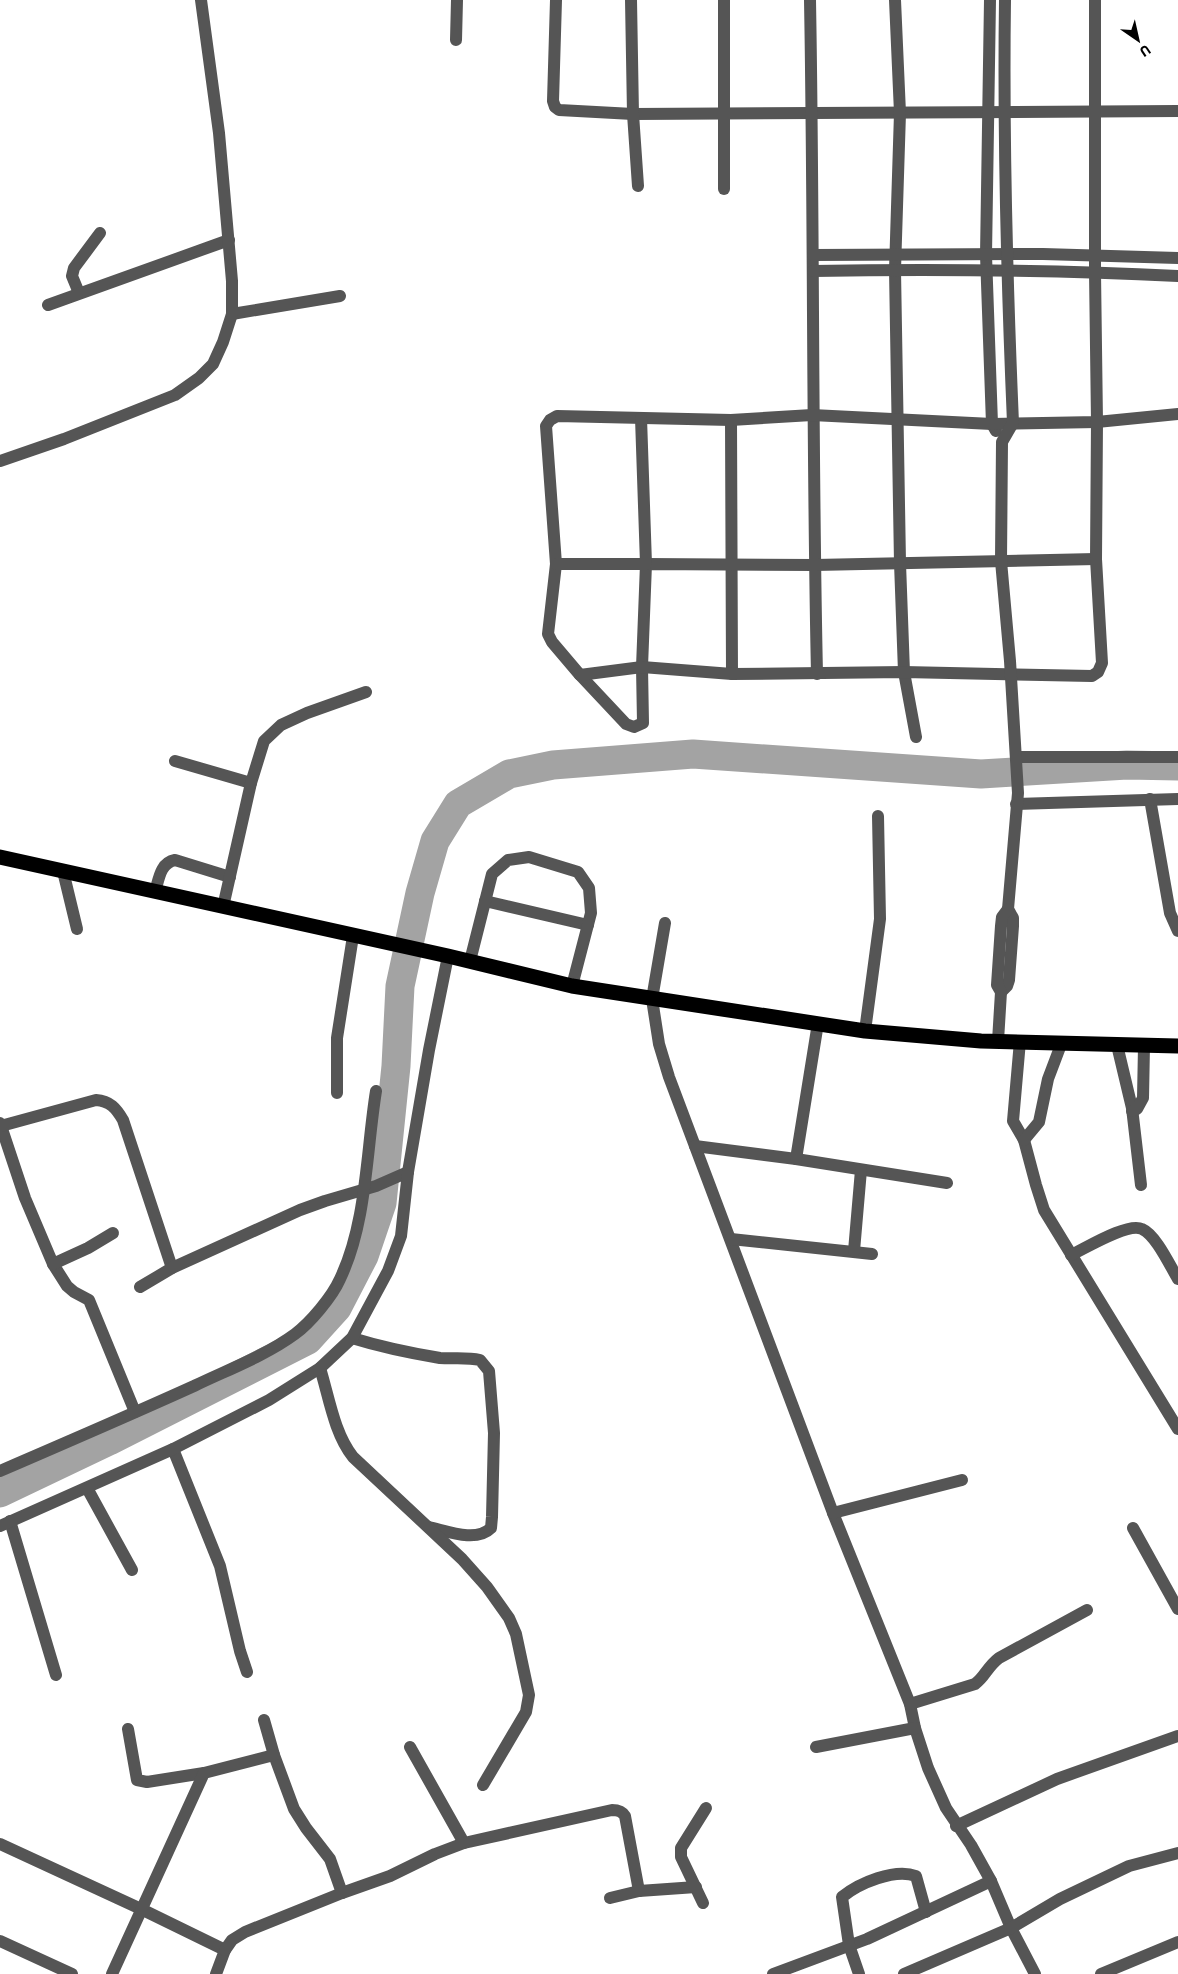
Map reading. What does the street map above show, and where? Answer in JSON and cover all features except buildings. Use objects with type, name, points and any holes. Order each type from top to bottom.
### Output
[{"type":"highway","points":[[0,857],[470,961],[572,986],[652,999],[865,1031],[998,1041],[1178,1046]]},
{"type":"street","points":[[0,461],[64,439],[174,395],[199,378],[213,364],[223,342],[232,314],[232,281],[219,133],[201,0]]},
{"type":"street","points":[[456,40],[457,0]]},
{"type":"street","points":[[556,0],[553,102],[559,110],[634,114],[1004,113],[1178,110]]},
{"type":"street","points":[[631,0],[638,186]]},
{"type":"street","points":[[724,0],[724,189]]},
{"type":"street","points":[[810,0],[814,255],[812,415],[817,674]]},
{"type":"street","points":[[896,0],[900,113],[895,270],[900,562],[904,672],[916,737]]},
{"type":"street","points":[[990,0],[986,255],[992,424],[1002,442],[1001,561],[1017,763],[1017,798],[1008,910],[1013,926],[1008,986],[1001,992],[998,1041]]},
{"type":"street","points":[[1002,442],[1013,423],[1006,270],[1005,0]]},
{"type":"street","points":[[580,675],[642,667],[732,674],[904,672],[1092,676],[1098,672],[1102,663],[1096,559],[1095,0]]},
{"type":"street","points":[[78,293],[72,276],[74,268],[100,233]]},
{"type":"street","points":[[48,305],[229,240]]},
{"type":"street","points":[[814,255],[1007,254],[1178,258]]},
{"type":"street","points":[[813,271],[987,272],[1006,270],[1178,276]]},
{"type":"street","points":[[232,314],[340,296]]},
{"type":"street","points":[[641,418],[646,564],[642,667],[643,723],[634,727],[626,724],[580,675],[552,642],[548,634],[556,564],[546,426],[550,420],[557,416],[731,420],[812,415],[992,424],[1097,422],[1178,414]]},
{"type":"street","points":[[731,420],[730,566],[732,674]]},
{"type":"street","points":[[556,564],[730,566],[1096,559]]},
{"type":"street","points":[[223,907],[251,783],[264,741],[277,729],[307,713],[366,692]]},
{"type":"street","points":[[1017,763],[1178,757]]},
{"type":"street","points":[[175,761],[251,783]]},
{"type":"street","points":[[1017,798],[1178,799]]},
{"type":"street","points":[[1150,799],[1170,914],[1178,931]]},
{"type":"street","points":[[865,1031],[880,919],[878,816]]},
{"type":"street","points":[[470,961],[492,874],[508,860],[529,857],[578,872],[589,888],[591,913],[572,986]]},
{"type":"street","points":[[155,892],[164,867],[169,862],[175,860],[230,877]]},
{"type":"street","points":[[63,871],[77,929]]},
{"type":"street","points":[[485,901],[588,925]]},
{"type":"street","points":[[665,923],[652,999],[662,1056],[832,1513],[910,1704],[915,1728],[928,1768],[956,1826],[971,1845],[991,1881],[1011,1928],[1034,1974]]},
{"type":"street","points":[[337,1093],[338,1028],[353,936]]},
{"type":"street","points":[[56,1676],[5,1524],[173,1449],[270,1400],[320,1368],[352,1338],[388,1271],[400,1241],[402,1231],[403,1174],[429,1050],[445,956]]},
{"type":"street","points":[[796,1159],[818,1023]]},
{"type":"street","points":[[1020,1041],[1013,1121],[1024,1140],[1044,1210],[1176,1422]]},
{"type":"street","points":[[1024,1140],[1039,1122],[1048,1079],[1062,1042]]},
{"type":"street","points":[[1117,1045],[1132,1111],[1141,1185]]},
{"type":"street","points":[[1132,1111],[1137,1109],[1143,1098],[1144,1046]]},
{"type":"street","points":[[0,1471],[236,1366],[281,1344],[297,1333],[319,1310],[340,1281],[356,1236],[362,1208],[376,1091]]},
{"type":"street","points":[[135,1412],[89,1300],[67,1286],[53,1264],[25,1198],[1,1124],[96,1100],[105,1101],[116,1107],[123,1120],[172,1268]]},
{"type":"street","points":[[695,1146],[796,1159],[947,1183]]},
{"type":"street","points":[[854,1251],[861,1170]]},
{"type":"street","points":[[140,1287],[172,1268],[300,1210],[363,1191],[403,1174]]},
{"type":"street","points":[[1071,1254],[1130,1227],[1142,1229],[1152,1237],[1178,1279]]},
{"type":"street","points":[[53,1264],[88,1248],[113,1233]]},
{"type":"street","points":[[731,1239],[872,1254]]},
{"type":"street","points":[[352,1338],[386,1348],[442,1358],[480,1360],[489,1371],[494,1434],[492,1517],[490,1528],[481,1535],[466,1535],[428,1526]]},
{"type":"street","points":[[320,1368],[339,1433],[346,1449],[462,1559],[487,1587],[509,1618],[516,1634],[529,1695],[526,1712],[483,1785]]},
{"type":"street","points":[[173,1449],[220,1566],[240,1651],[247,1672]]},
{"type":"street","points":[[832,1513],[962,1480]]},
{"type":"street","points":[[87,1488],[132,1570]]},
{"type":"street","points":[[1133,1528],[1178,1609]]},
{"type":"street","points":[[910,1704],[975,1684],[981,1680],[990,1664],[999,1658],[1087,1610]]},
{"type":"street","points":[[264,1720],[274,1755],[294,1809],[330,1859],[342,1893]]},
{"type":"street","points":[[816,1747],[915,1728]]},
{"type":"street","points":[[128,1729],[137,1780],[147,1782],[204,1773],[274,1755]]},
{"type":"street","points":[[956,1826],[1056,1779],[1178,1736]]},
{"type":"street","points":[[410,1747],[464,1842]]},
{"type":"street","points":[[112,1974],[204,1773]]},
{"type":"street","points":[[703,1903],[681,1857],[681,1848],[706,1808]]},
{"type":"street","points":[[216,1974],[224,1950],[232,1940],[246,1932],[342,1893],[390,1876],[464,1842],[612,1810],[620,1811],[625,1816],[639,1891]]},
{"type":"street","points":[[0,1844],[141,1909],[224,1950]]},
{"type":"street","points":[[904,1974],[1011,1928],[1060,1899],[1132,1865],[1178,1853]]},
{"type":"street","points":[[859,1974],[849,1945],[842,1897],[860,1884],[898,1874],[909,1874],[916,1876],[926,1912]]},
{"type":"street","points":[[773,1974],[849,1945],[926,1912],[991,1881]]},
{"type":"street","points":[[610,1898],[639,1891],[696,1887]]},
{"type":"street","points":[[0,1940],[72,1974]]},
{"type":"street","points":[[1101,1974],[1178,1942]]},
{"type":"waterway","points":[[0,1493],[109,1441],[308,1340],[337,1308],[364,1256],[382,1203],[396,1066],[400,986],[420,893],[435,841],[458,804],[509,774],[553,765],[693,754],[981,774],[1127,765],[1178,766]]}]
